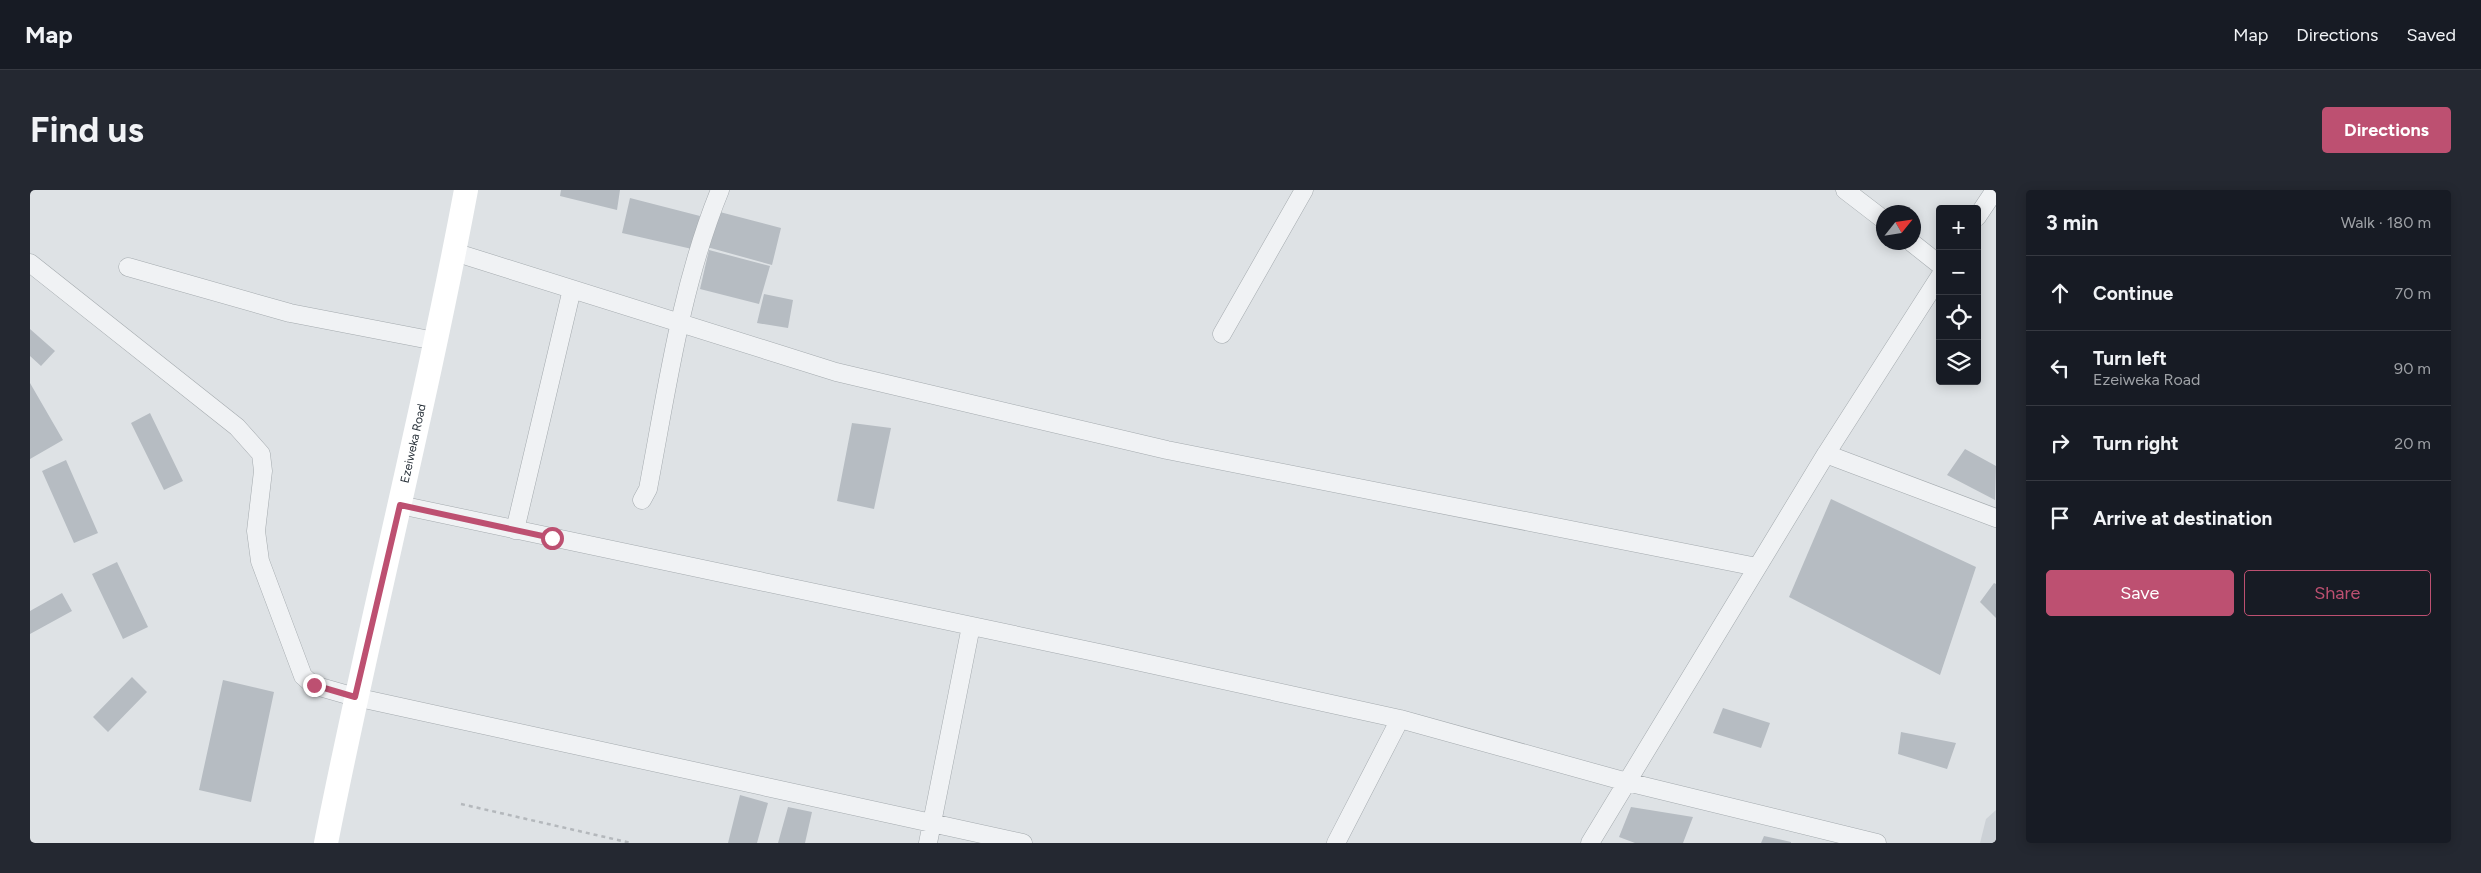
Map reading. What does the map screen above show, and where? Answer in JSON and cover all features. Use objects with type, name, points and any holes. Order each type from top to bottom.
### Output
[{"type":"main road","name":"Ezeiweka Road","points":[[326,843],[355,697],[400,505],[466,190]]},
{"type":"street","points":[[642,500],[648,489],[680,323],[704,229],[720,190]]},
{"type":"street","points":[[1222,334],[1304,190]]},
{"type":"street","points":[[1845,190],[1876,214]]},
{"type":"street","points":[[1981,212],[1995,190]]},
{"type":"street","points":[[1921,250],[1936,262]]},
{"type":"street","points":[[454,252],[836,372],[1167,450],[1757,567]]},
{"type":"street","points":[[30,263],[237,427],[261,454],[264,471],[256,531],[260,560],[302,676],[314,685],[355,697],[1023,843]]},
{"type":"street","points":[[128,266],[290,313],[435,341]]},
{"type":"street","points":[[1590,843],[1826,454],[1936,282]]},
{"type":"street","points":[[515,530],[572,289]]},
{"type":"street","points":[[1826,454],[1996,518]]},
{"type":"street","points":[[400,505],[1400,719],[1627,782],[1878,843]]},
{"type":"street","points":[[928,843],[971,626]]},
{"type":"street","points":[[1336,843],[1400,719]]},
{"type":"path","points":[[461,804],[631,843]]},
{"type":"shaded area","points":[[1996,810],[1996,843],[1980,843],[1986,819]]},
{"type":"building","points":[[561,190],[620,190],[617,210],[560,196]]},
{"type":"building","points":[[630,198],[700,216],[692,249],[622,233]]},
{"type":"building","points":[[716,211],[781,228],[772,265],[707,247]]},
{"type":"building","points":[[709,250],[770,266],[759,304],[700,289]]},
{"type":"building","points":[[764,294],[793,300],[788,328],[757,323]]},
{"type":"building","points":[[30,329],[55,351],[41,366],[30,356]]},
{"type":"building","points":[[30,383],[63,440],[30,459]]},
{"type":"building","points":[[150,413],[183,481],[164,490],[131,423]]},
{"type":"building","points":[[852,423],[891,428],[874,509],[837,501]]},
{"type":"building","points":[[1965,449],[1996,466],[1995,500],[1947,475]]},
{"type":"building","points":[[66,460],[98,533],[74,543],[42,471]]},
{"type":"building","points":[[1831,499],[1976,567],[1940,675],[1789,597]]},
{"type":"building","points":[[117,562],[148,627],[123,639],[92,574]]},
{"type":"building","points":[[1994,583],[1996,584],[1996,618],[1980,602]]},
{"type":"building","points":[[62,593],[72,611],[30,634],[30,611]]},
{"type":"building","points":[[132,677],[147,692],[108,732],[93,717]]},
{"type":"building","points":[[223,680],[274,692],[251,802],[199,790]]},
{"type":"building","points":[[1723,708],[1770,723],[1761,748],[1713,733]]},
{"type":"building","points":[[1901,732],[1956,743],[1947,769],[1898,754]]},
{"type":"building","points":[[740,795],[768,803],[757,843],[728,843]]},
{"type":"building","points":[[788,807],[812,812],[805,843],[778,843]]},
{"type":"building","points":[[1631,807],[1693,817],[1683,843],[1635,843],[1619,837]]},
{"type":"building","points":[[1764,836],[1791,842],[1791,843],[1761,843]]},
{"type":"route","points":[[314,685],[355,697],[400,505],[552,538]]}]
